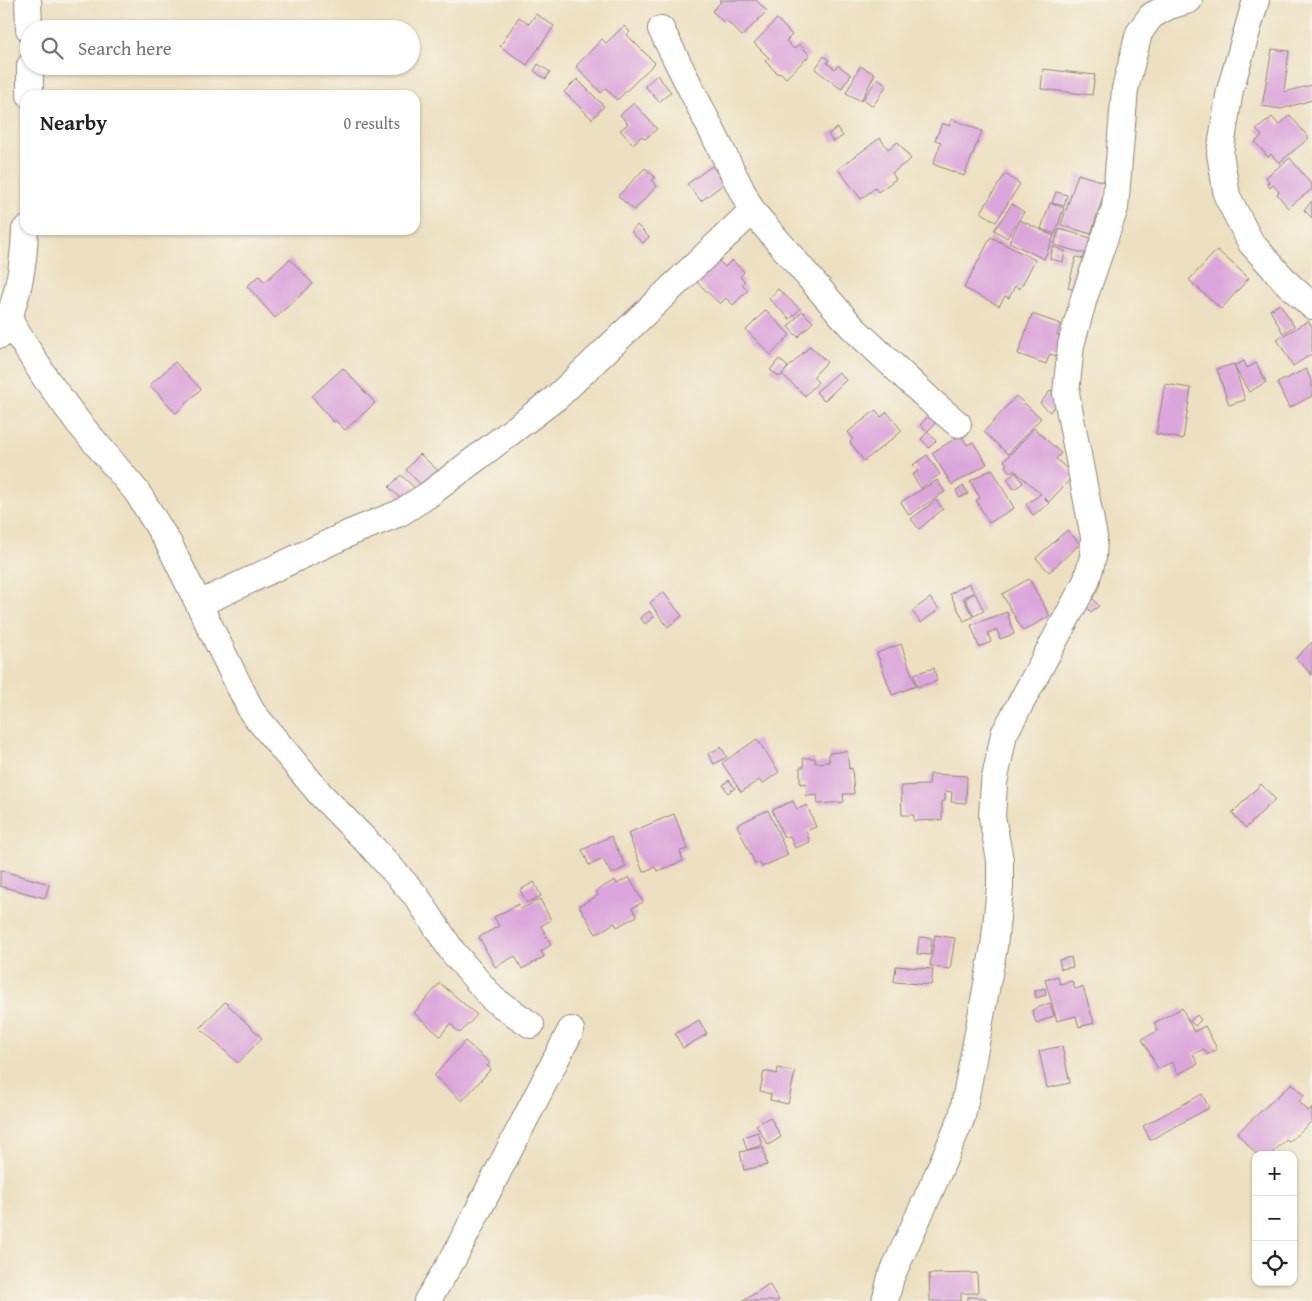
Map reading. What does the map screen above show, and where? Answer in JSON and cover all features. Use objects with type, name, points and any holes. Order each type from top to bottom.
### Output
[{"type":"street","points":[[28,0],[29,20]]},
{"type":"street","points":[[885,1301],[891,1278],[962,1117],[994,947],[1000,887],[1000,860],[992,808],[994,783],[1004,734],[1086,582],[1094,557],[1094,537],[1066,393],[1071,345],[1084,298],[1115,208],[1125,89],[1139,33],[1151,16],[1169,6],[1189,0]]},
{"type":"street","points":[[1256,0],[1230,90],[1220,153],[1227,196],[1251,243],[1288,284],[1312,306]]},
{"type":"street","points":[[661,28],[752,211],[852,327],[958,424]]},
{"type":"street","points":[[30,75],[30,90]]},
{"type":"street","points":[[199,604],[352,532],[400,513],[428,495],[557,397],[752,211]]},
{"type":"street","points":[[25,235],[24,256],[4,329],[137,492],[169,544],[252,712],[322,796],[373,848],[417,897],[452,951],[493,999],[531,1025]]},
{"type":"street","points":[[427,1301],[453,1259],[571,1030]]},
{"type":"building","points":[[719,0],[756,0],[767,11],[742,36],[725,19],[723,22],[712,11],[721,2]]},
{"type":"building","points":[[536,14],[554,26],[527,65],[500,46],[519,17],[529,24]]},
{"type":"building","points":[[777,19],[792,35],[786,41],[794,49],[799,44],[810,55],[786,78],[780,72],[778,74],[765,61],[769,58],[754,43]]},
{"type":"building","points":[[624,26],[630,32],[627,35],[655,63],[617,100],[606,88],[601,93],[576,66],[602,39],[606,43]]},
{"type":"building","points":[[1272,49],[1289,51],[1284,92],[1312,85],[1312,100],[1281,109],[1262,106]]},
{"type":"building","points":[[824,56],[829,60],[827,63],[835,69],[838,65],[851,75],[841,89],[815,69]]},
{"type":"building","points":[[538,64],[550,72],[546,79],[534,71]]},
{"type":"building","points":[[860,66],[875,74],[861,101],[846,93]]},
{"type":"building","points":[[1043,69],[1095,75],[1092,95],[1041,89]]},
{"type":"building","points":[[657,75],[671,92],[659,102],[645,86]]},
{"type":"building","points":[[878,78],[887,85],[873,106],[863,99]]},
{"type":"building","points":[[577,79],[604,106],[592,119],[564,92]]},
{"type":"building","points":[[634,103],[657,129],[645,139],[642,136],[633,144],[620,130],[628,124],[620,115]]},
{"type":"building","points":[[1290,115],[1309,138],[1279,163],[1271,154],[1268,157],[1255,142],[1262,136],[1256,130],[1272,117],[1279,125]]},
{"type":"building","points":[[952,119],[982,131],[964,176],[933,164],[941,142],[935,140],[942,123],[949,126]]},
{"type":"building","points":[[837,128],[843,136],[833,142],[828,134]]},
{"type":"building","points":[[880,138],[888,149],[898,142],[911,159],[892,173],[896,179],[878,192],[875,188],[861,199],[838,169]]},
{"type":"building","points":[[1290,158],[1312,185],[1312,189],[1288,208],[1277,194],[1279,192],[1273,185],[1270,188],[1267,184],[1269,182],[1266,177]]},
{"type":"building","points":[[712,166],[725,183],[701,201],[687,184]]},
{"type":"building","points":[[645,168],[655,177],[652,181],[657,186],[634,210],[618,196]]},
{"type":"building","points":[[1005,174],[1020,184],[996,222],[981,212]]},
{"type":"building","points":[[1078,174],[1107,183],[1091,234],[1061,225]]},
{"type":"building","points":[[1056,192],[1067,195],[1064,206],[1052,203]]},
{"type":"building","points":[[1312,201],[1312,218],[1304,210]]},
{"type":"building","points":[[1050,203],[1064,208],[1055,234],[1041,229]]},
{"type":"building","points":[[1012,204],[1024,212],[1007,238],[994,230]]},
{"type":"building","points":[[1020,220],[1054,236],[1044,259],[1009,242]]},
{"type":"building","points":[[637,225],[649,237],[643,243],[631,232]]},
{"type":"building","points":[[1059,229],[1095,239],[1090,255],[1054,245]]},
{"type":"building","points":[[991,237],[1035,260],[1020,289],[1015,286],[1009,298],[1005,296],[999,306],[964,288]]},
{"type":"building","points":[[1053,247],[1065,251],[1063,262],[1050,259]]},
{"type":"building","points":[[1217,250],[1249,278],[1221,309],[1189,280]]},
{"type":"building","points":[[1076,257],[1093,261],[1085,292],[1068,288]]},
{"type":"building","points":[[290,259],[313,284],[275,318],[247,286],[259,276],[265,282]]},
{"type":"building","points":[[717,259],[725,267],[732,260],[744,272],[740,277],[745,281],[742,284],[748,290],[733,305],[726,298],[720,304],[696,281]]},
{"type":"building","points":[[778,289],[800,309],[790,319],[769,299]]},
{"type":"building","points":[[1280,304],[1294,326],[1283,333],[1270,310]]},
{"type":"building","points":[[766,310],[790,335],[771,355],[746,330]]},
{"type":"building","points":[[802,311],[813,322],[798,337],[788,327]]},
{"type":"building","points":[[1032,314],[1061,324],[1057,335],[1067,339],[1060,357],[1050,354],[1046,364],[1018,354]]},
{"type":"building","points":[[1308,321],[1312,327],[1312,354],[1293,366],[1277,339]]},
{"type":"building","points":[[810,346],[827,362],[813,377],[818,382],[805,396],[782,374]]},
{"type":"building","points":[[779,359],[788,367],[780,377],[770,370]]},
{"type":"building","points":[[1244,361],[1247,368],[1256,363],[1266,382],[1249,392],[1234,366]]},
{"type":"building","points":[[175,362],[201,389],[176,413],[150,385]]},
{"type":"building","points":[[1234,364],[1245,400],[1229,405],[1217,369]]},
{"type":"building","points":[[343,368],[375,403],[345,430],[335,420],[333,422],[312,396]]},
{"type":"building","points":[[1306,369],[1312,382],[1312,396],[1289,408],[1277,383]]},
{"type":"building","points":[[839,372],[846,380],[824,401],[816,392]]},
{"type":"building","points":[[1165,384],[1191,388],[1183,439],[1156,434]]},
{"type":"building","points":[[1051,390],[1061,399],[1050,412],[1040,403]]},
{"type":"building","points":[[1016,396],[1041,418],[1008,454],[984,432]]},
{"type":"building","points":[[876,410],[881,417],[887,412],[902,431],[864,461],[850,442],[853,439],[848,432]]},
{"type":"building","points":[[929,415],[936,422],[927,432],[920,425]]},
{"type":"building","points":[[1034,428],[1061,453],[1056,459],[1074,475],[1049,502],[1044,497],[1049,504],[1033,515],[1026,504],[1041,494],[1014,470],[1010,472],[1005,466],[1007,464],[1004,461]]},
{"type":"building","points":[[928,432],[936,441],[929,448],[921,439]]},
{"type":"building","points":[[961,435],[967,445],[973,442],[987,464],[952,485],[932,453]]},
{"type":"building","points":[[420,454],[444,476],[429,492],[406,470]]},
{"type":"building","points":[[927,455],[940,474],[921,488],[912,475],[918,471],[913,465]]},
{"type":"building","points":[[992,469],[1014,508],[989,523],[976,500],[980,498],[970,481]]},
{"type":"building","points":[[1016,472],[1023,483],[1014,489],[1007,479]]},
{"type":"building","points":[[401,475],[417,490],[405,503],[389,487]]},
{"type":"building","points":[[937,480],[945,492],[909,515],[901,502]]},
{"type":"building","points":[[964,486],[968,494],[959,498],[956,490]]},
{"type":"building","points":[[936,500],[943,509],[919,529],[911,519]]},
{"type":"building","points":[[1067,530],[1080,544],[1049,572],[1036,558]]},
{"type":"building","points":[[1029,579],[1050,616],[1023,631],[1002,594]]},
{"type":"building","points":[[969,583],[974,592],[963,598],[973,617],[964,621],[950,594]]},
{"type":"building","points":[[663,592],[682,616],[668,627],[650,603]]},
{"type":"building","points":[[975,593],[984,611],[974,616],[965,599]]},
{"type":"building","points":[[930,598],[939,609],[921,623],[912,611]]},
{"type":"building","points":[[1093,599],[1099,606],[1091,612],[1085,605]]},
{"type":"building","points":[[649,611],[654,617],[645,624],[640,618]]},
{"type":"building","points":[[1007,612],[1014,634],[1000,639],[997,630],[988,633],[991,642],[979,647],[971,625]]},
{"type":"building","points":[[1312,642],[1312,675],[1296,658]]},
{"type":"building","points":[[901,644],[916,686],[892,695],[877,653]]},
{"type":"building","points":[[934,668],[937,681],[917,687],[914,674]]},
{"type":"building","points":[[757,739],[779,772],[762,784],[759,780],[741,792],[722,763]]},
{"type":"building","points":[[721,747],[727,757],[714,764],[708,754]]},
{"type":"building","points":[[847,751],[849,769],[852,768],[854,794],[843,794],[844,802],[818,804],[817,795],[807,796],[806,783],[800,784],[800,767],[804,767],[803,758],[815,758],[815,763],[829,762],[829,753]]},
{"type":"building","points":[[930,774],[967,776],[966,803],[951,802],[952,792],[945,791],[945,801],[942,801],[942,820],[914,821],[914,815],[902,815],[901,786],[929,785]]},
{"type":"building","points":[[729,780],[735,788],[728,793],[723,785]]},
{"type":"building","points":[[1261,784],[1275,799],[1246,828],[1232,813]]},
{"type":"building","points":[[793,801],[797,809],[807,805],[816,827],[806,831],[810,842],[795,848],[790,836],[784,838],[772,810]]},
{"type":"building","points":[[768,810],[788,855],[762,867],[759,862],[755,864],[737,825]]},
{"type":"building","points":[[674,814],[688,849],[680,851],[683,861],[657,871],[655,867],[643,872],[628,833]]},
{"type":"building","points":[[611,836],[626,867],[611,874],[603,859],[589,865],[582,850]]},
{"type":"building","points":[[0,870],[49,884],[45,898],[0,886]]},
{"type":"building","points":[[629,877],[643,902],[632,908],[637,916],[617,927],[615,923],[596,934],[579,906],[598,895],[596,891],[615,880],[617,884]]},
{"type":"building","points":[[534,882],[541,896],[527,903],[520,890]]},
{"type":"building","points":[[540,899],[551,920],[541,926],[551,945],[541,951],[544,957],[522,969],[515,956],[495,967],[479,937],[499,926],[494,917],[519,904],[521,909]]},
{"type":"building","points":[[935,935],[955,938],[950,969],[930,966]]},
{"type":"building","points":[[919,937],[932,938],[930,955],[917,954]]},
{"type":"building","points":[[1071,957],[1073,967],[1061,969],[1059,960]]},
{"type":"building","points":[[896,966],[933,969],[931,985],[894,982]]},
{"type":"building","points":[[1058,976],[1060,984],[1072,981],[1075,989],[1083,987],[1094,1023],[1079,1027],[1076,1016],[1057,1021],[1045,980]]},
{"type":"building","points":[[440,983],[477,1015],[460,1033],[450,1024],[440,1036],[414,1013]]},
{"type":"building","points":[[1045,988],[1046,995],[1036,998],[1035,991]]},
{"type":"building","points":[[225,1002],[262,1038],[238,1063],[200,1028]]},
{"type":"building","points":[[1050,1003],[1054,1016],[1036,1023],[1032,1010]]},
{"type":"building","points":[[1182,1008],[1194,1032],[1205,1026],[1217,1049],[1207,1055],[1204,1049],[1193,1054],[1198,1064],[1178,1074],[1172,1062],[1158,1069],[1142,1039],[1158,1031],[1154,1023]]},
{"type":"building","points":[[1197,1015],[1201,1020],[1195,1026],[1190,1021]]},
{"type":"building","points":[[699,1020],[707,1034],[683,1048],[675,1034]]},
{"type":"building","points":[[465,1041],[490,1063],[487,1066],[491,1069],[462,1101],[434,1076]]},
{"type":"building","points":[[1062,1046],[1070,1083],[1047,1088],[1039,1051]]},
{"type":"building","points":[[778,1068],[795,1072],[788,1104],[770,1100],[771,1094],[760,1091],[764,1071],[777,1074]]},
{"type":"building","points":[[1292,1083],[1304,1096],[1299,1101],[1308,1111],[1312,1108],[1312,1121],[1289,1142],[1286,1140],[1274,1151],[1253,1151],[1237,1133]]},
{"type":"building","points":[[1202,1094],[1209,1108],[1150,1140],[1143,1126]]},
{"type":"building","points":[[770,1117],[781,1137],[768,1145],[756,1125]]},
{"type":"building","points":[[758,1132],[762,1145],[747,1150],[743,1137]]},
{"type":"building","points":[[763,1147],[767,1165],[744,1170],[740,1152]]},
{"type":"building","points":[[977,1273],[978,1293],[961,1293],[961,1301],[930,1301],[929,1274]]},
{"type":"building","points":[[769,1284],[779,1300],[743,1301]]},
{"type":"building","points":[[968,1297],[986,1298],[986,1301],[968,1301]]}]
